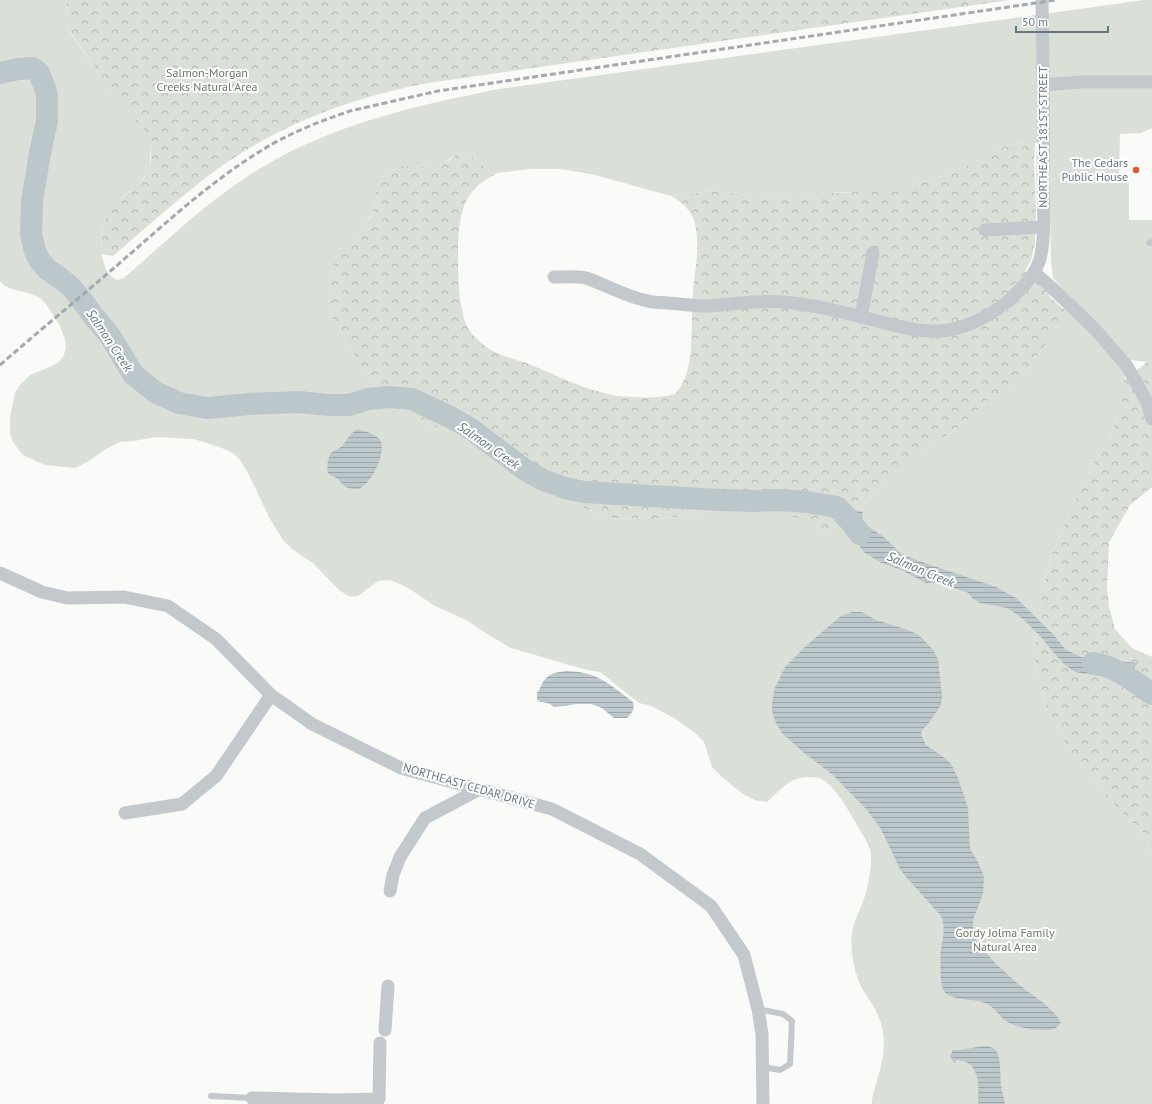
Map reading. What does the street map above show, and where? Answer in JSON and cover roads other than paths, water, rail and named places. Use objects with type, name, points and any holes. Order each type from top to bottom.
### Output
[{"type":"street","name":"NORTHEAST 181ST STREET","points":[[554,277],[584,278],[648,302],[704,306],[767,302],[789,303],[816,306],[890,324],[923,330],[940,331],[955,328],[975,321],[999,308],[1022,287],[1034,272],[1040,259],[1043,227],[1044,85],[1042,0]]},
{"type":"street","points":[[1044,85],[1079,82],[1152,82]]},
{"type":"street","points":[[985,230],[1043,227]]},
{"type":"street","points":[[861,317],[873,253]]},
{"type":"street","points":[[1034,272],[1093,327],[1127,366],[1147,402],[1152,419]]},
{"type":"street","name":"NORTHEAST CEDAR DRIVE","points":[[0,572],[42,592],[68,598],[124,597],[168,606],[216,639],[271,695],[312,724],[401,768],[552,809],[640,854],[711,906],[744,956],[758,1009],[762,1034],[762,1104]]},
{"type":"street","points":[[125,813],[182,804],[216,776],[271,695]]},
{"type":"street","points":[[390,891],[393,875],[400,857],[425,818],[480,789]]},
{"type":"street","points":[[385,1030],[388,986]]},
{"type":"street","points":[[252,1098],[338,1102],[379,1099],[380,1043]]},
{"type":"lane","points":[[758,1009],[783,1014],[792,1021],[790,1064],[780,1070],[763,1067]]},
{"type":"lane","points":[[211,1096],[252,1098]]},
{"type":"water","points":[[358,429],[373,434],[378,438],[382,445],[382,452],[380,460],[372,476],[362,487],[355,489],[345,486],[338,479],[329,474],[327,465],[331,453],[341,447]]},
{"type":"water","points":[[839,506],[863,512],[862,519],[869,527],[885,538],[900,553],[996,587],[1016,598],[1053,634],[1065,649],[1081,657],[1095,660],[1138,663],[1132,671],[1107,677],[1075,672],[1064,664],[1023,619],[1007,608],[980,603],[973,599],[967,592],[940,582],[926,583],[901,570],[882,563],[865,553],[845,526]]},
{"type":"water","points":[[852,612],[862,612],[876,620],[917,634],[934,651],[938,660],[942,696],[941,705],[929,723],[921,731],[926,745],[951,764],[958,778],[968,808],[970,849],[978,862],[984,877],[983,894],[973,920],[975,937],[980,946],[995,963],[1018,984],[1045,1004],[1057,1016],[1061,1023],[1056,1028],[1038,1030],[1016,1026],[1006,1021],[988,1004],[980,1001],[956,998],[946,993],[942,986],[940,963],[944,929],[941,916],[900,869],[881,829],[866,809],[833,775],[803,752],[782,733],[776,723],[772,711],[772,703],[775,688],[785,667],[807,645],[841,616]]},
{"type":"water","points":[[566,671],[586,673],[595,676],[610,685],[633,702],[634,707],[632,713],[627,718],[614,718],[602,708],[591,704],[576,704],[554,707],[547,703],[540,702],[537,699],[537,693],[545,680],[552,674]]},
{"type":"water","points":[[983,1046],[993,1048],[997,1052],[1000,1064],[1001,1086],[1005,1104],[979,1104],[978,1082],[974,1069],[965,1061],[957,1060],[954,1063],[950,1056],[953,1050]]},
{"type":"waterway","name":"Salmon Creek","points":[[0,73],[18,69],[33,68],[39,73],[47,96],[47,121],[32,201],[31,234],[35,251],[40,261],[48,270],[70,286],[81,299],[110,336],[133,374],[155,392],[179,403],[207,408],[298,402],[349,405],[368,399],[390,397],[412,399],[471,429],[524,469],[543,480],[565,488],[584,492],[719,500],[778,500],[807,502],[837,507],[860,534]]},
{"type":"waterway","name":"Salmon Creek","points":[[1093,663],[1109,667],[1117,671],[1152,694]]},
{"type":"railway","points":[[0,365],[205,190],[241,164],[280,140],[315,124],[350,111],[438,91],[1056,0]]},
{"type":"place","name":"The Cedars Public House","points":[[1136,170]]},
{"type":"park label","name":"Salmon-Morgan Creeks Natural Area","points":[[207,80]]},
{"type":"park label","name":"Gordy Jolma Family Natural Area","points":[[1005,940]]}]
